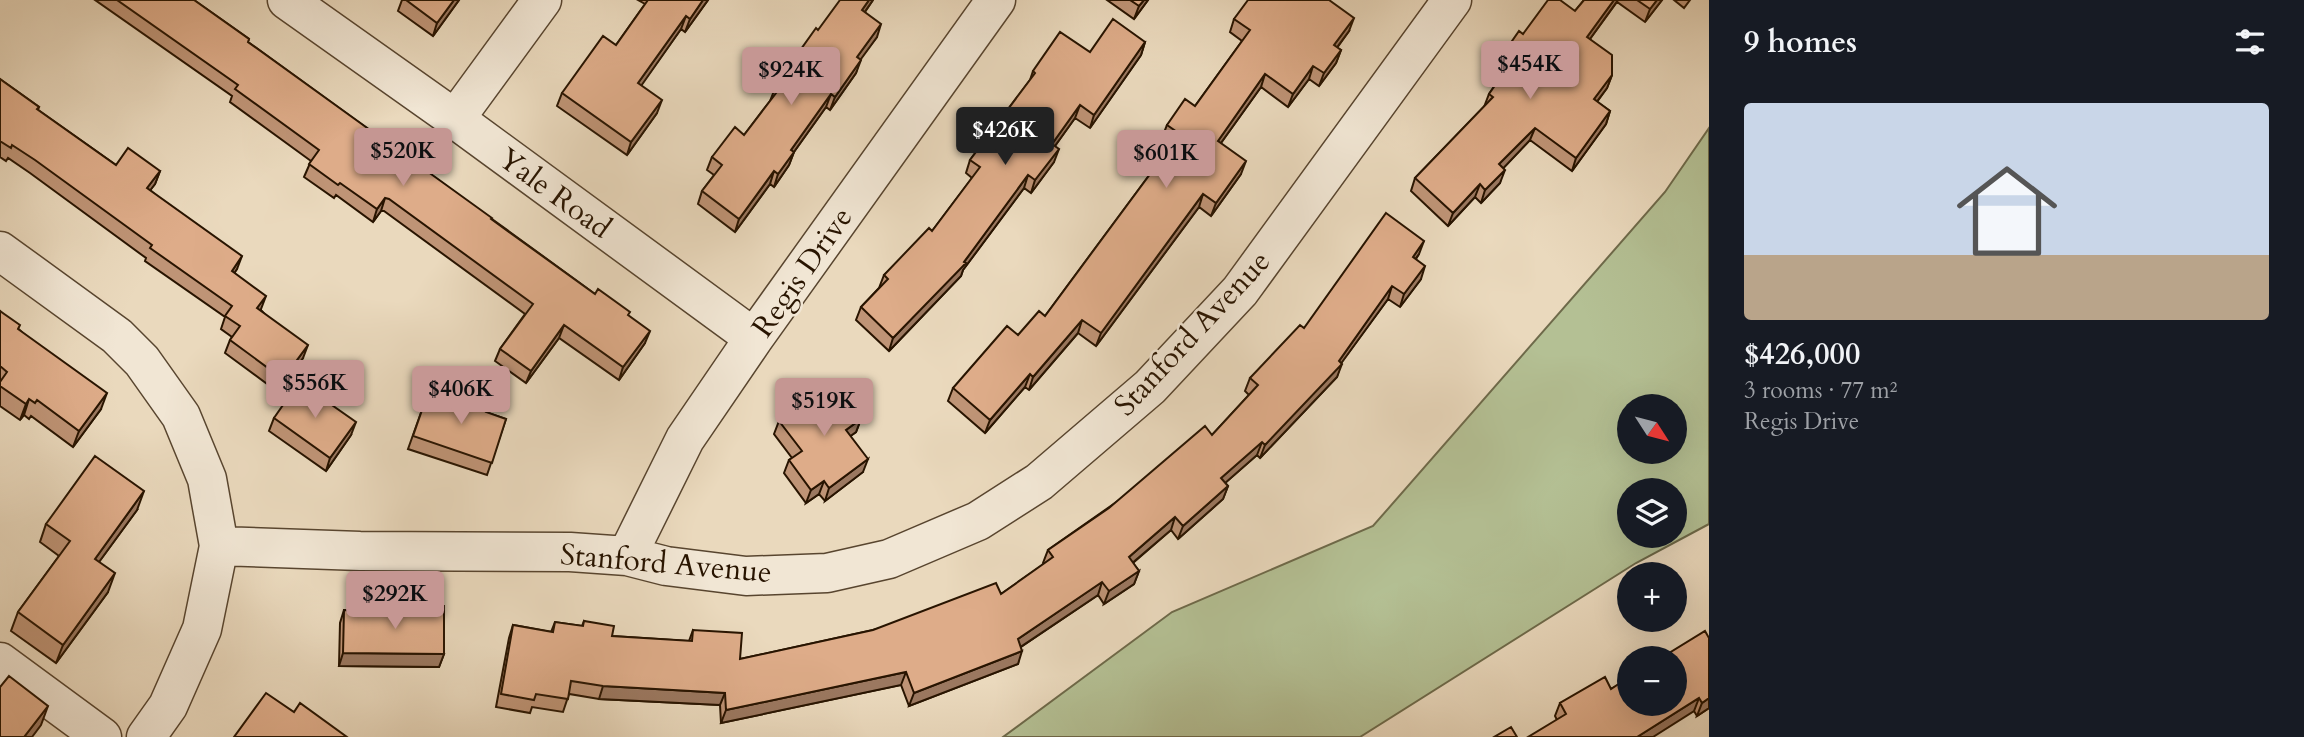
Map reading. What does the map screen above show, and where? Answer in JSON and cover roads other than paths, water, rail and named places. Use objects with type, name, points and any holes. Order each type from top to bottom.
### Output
[{"type":"street","name":"Yale Road","points":[[287,0],[455,119],[754,338]]},
{"type":"street","points":[[455,119],[542,0]]},
{"type":"street","name":"Regis Drive","points":[[627,556],[685,439],[996,0]]},
{"type":"street","name":"Stanford Avenue","points":[[219,545],[360,551],[570,552],[627,556],[666,566],[746,576],[827,572],[889,559],[978,522],[1039,482],[1150,387],[1240,291],[1452,0]]},
{"type":"street","points":[[0,251],[117,336],[142,361],[180,416],[206,479],[219,545],[202,629],[168,706],[146,737]]},
{"type":"street","points":[[0,662],[102,737]]}]
